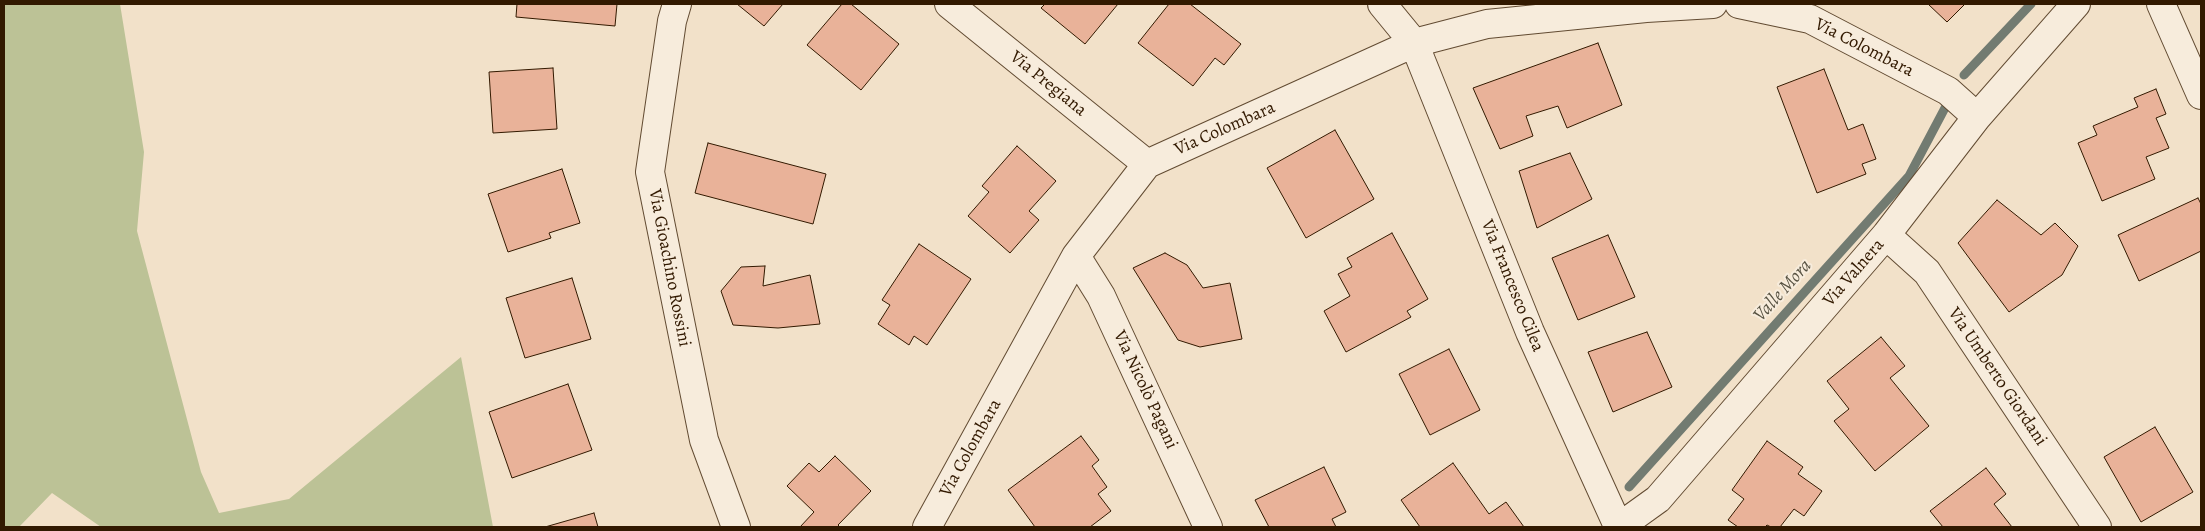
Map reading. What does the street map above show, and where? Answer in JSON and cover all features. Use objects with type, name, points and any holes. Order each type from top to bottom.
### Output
[{"type":"street","name":"Via Gioachino Rossini","points":[[677,4],[672,21],[650,172],[704,440],[736,527]]},
{"type":"street","name":"Via Pregiana","points":[[949,4],[1147,164]]},
{"type":"street","name":"Via Francesco Cilea","points":[[1382,4],[1414,43],[1530,332],[1618,527]]},
{"type":"street","name":"Via Colombara","points":[[927,527],[1076,256],[1147,164],[1414,43],[1487,24],[1646,8],[1713,4]]},
{"type":"street","name":"Via Colombara","points":[[1739,4],[1807,11],[1948,91],[1977,118]]},
{"type":"street","name":"Via Valnera","points":[[1618,527],[1658,499],[1886,235],[1977,118],[2076,4]]},
{"type":"street","points":[[2161,4],[2201,95]]},
{"type":"street","name":"Via Umberto Giordani","points":[[1886,235],[1927,272],[2097,527]]},
{"type":"street","name":"Via Nicolò Pagani","points":[[1076,256],[1101,296],[1208,527]]},
{"type":"green space","points":[[4,4],[120,4],[144,152],[137,231],[201,472],[219,513],[289,499],[461,357],[493,527],[101,527],[52,493],[19,527],[4,527]]},
{"type":"building","points":[[517,4],[617,4],[615,26],[516,17]]},
{"type":"building","points":[[737,4],[783,4],[764,26]]},
{"type":"building","points":[[842,4],[851,4],[899,44],[861,90],[807,45]]},
{"type":"building","points":[[1045,4],[1118,4],[1085,44],[1041,8]]},
{"type":"building","points":[[1169,4],[1190,4],[1241,44],[1224,65],[1215,58],[1193,86],[1138,43]]},
{"type":"building","points":[[1928,4],[1965,4],[1947,22]]},
{"type":"building","points":[[1598,43],[1622,105],[1567,128],[1558,106],[1526,116],[1533,136],[1500,149],[1473,88]]},
{"type":"building","points":[[553,68],[557,129],[493,133],[489,72]]},
{"type":"building","points":[[1824,69],[1848,130],[1863,124],[1876,159],[1862,164],[1866,174],[1817,193],[1777,87]]},
{"type":"building","points":[[2156,89],[2166,114],[2156,118],[2169,148],[2146,157],[2155,179],[2102,201],[2078,143],[2097,135],[2093,126],[2138,107],[2134,98]]},
{"type":"building","points":[[1335,130],[1374,199],[1306,238],[1267,168]]},
{"type":"building","points":[[708,143],[826,174],[813,224],[695,193]]},
{"type":"building","points":[[1017,146],[1056,181],[1029,211],[1039,220],[1010,253],[968,216],[989,192],[982,186]]},
{"type":"building","points":[[1570,153],[1592,199],[1537,228],[1519,171]]},
{"type":"building","points":[[562,169],[580,223],[549,233],[551,238],[508,252],[488,194]]},
{"type":"building","points":[[2198,198],[2201,204],[2201,251],[2139,281],[2118,235]]},
{"type":"building","points":[[1997,200],[2041,235],[2055,223],[2078,246],[2062,275],[2009,312],[1958,243]]},
{"type":"building","points":[[1392,233],[1428,299],[1407,311],[1411,317],[1346,352],[1324,311],[1350,296],[1338,274],[1352,267],[1347,258]]},
{"type":"building","points":[[1608,235],[1635,297],[1578,320],[1552,258]]},
{"type":"building","points":[[919,244],[971,279],[927,345],[914,336],[909,345],[878,324],[890,305],[882,300]]},
{"type":"building","points":[[1165,253],[1187,265],[1203,288],[1230,283],[1242,339],[1200,347],[1178,340],[1133,268]]},
{"type":"building","points":[[765,266],[763,286],[810,275],[820,324],[778,328],[733,325],[721,291],[741,267]]},
{"type":"building","points":[[572,278],[591,339],[525,358],[506,298]]},
{"type":"building","points":[[1647,332],[1672,387],[1613,412],[1588,352]]},
{"type":"building","points":[[1881,337],[1905,366],[1890,378],[1929,426],[1875,471],[1834,421],[1849,409],[1827,381]]},
{"type":"building","points":[[1449,349],[1480,410],[1430,435],[1399,374]]},
{"type":"building","points":[[568,384],[592,450],[512,478],[489,412]]},
{"type":"building","points":[[2155,427],[2193,492],[2141,522],[2104,457]]},
{"type":"building","points":[[1081,436],[1099,460],[1092,466],[1107,487],[1098,494],[1111,511],[1090,527],[1035,527],[1008,490]]},
{"type":"building","points":[[1767,441],[1803,467],[1798,474],[1822,491],[1804,516],[1794,509],[1780,527],[1767,525],[1765,527],[1738,527],[1728,520],[1744,499],[1732,490]]},
{"type":"building","points":[[835,456],[871,491],[838,525],[840,527],[800,527],[814,512],[787,486],[809,463],[819,472]]},
{"type":"building","points":[[1453,463],[1489,514],[1506,502],[1524,527],[1420,527],[1401,500]]},
{"type":"building","points":[[1324,467],[1346,512],[1332,519],[1336,527],[1269,527],[1255,500]]},
{"type":"building","points":[[1986,468],[2006,494],[1994,504],[2012,527],[1943,527],[1930,511]]},
{"type":"building","points":[[594,513],[598,527],[545,527]]},
{"type":"waterway","name":"Valle Mora","points":[[1964,75],[2031,4]]},
{"type":"waterway","name":"Valle Mora","points":[[1629,487],[1909,176],[1946,106]]}]
